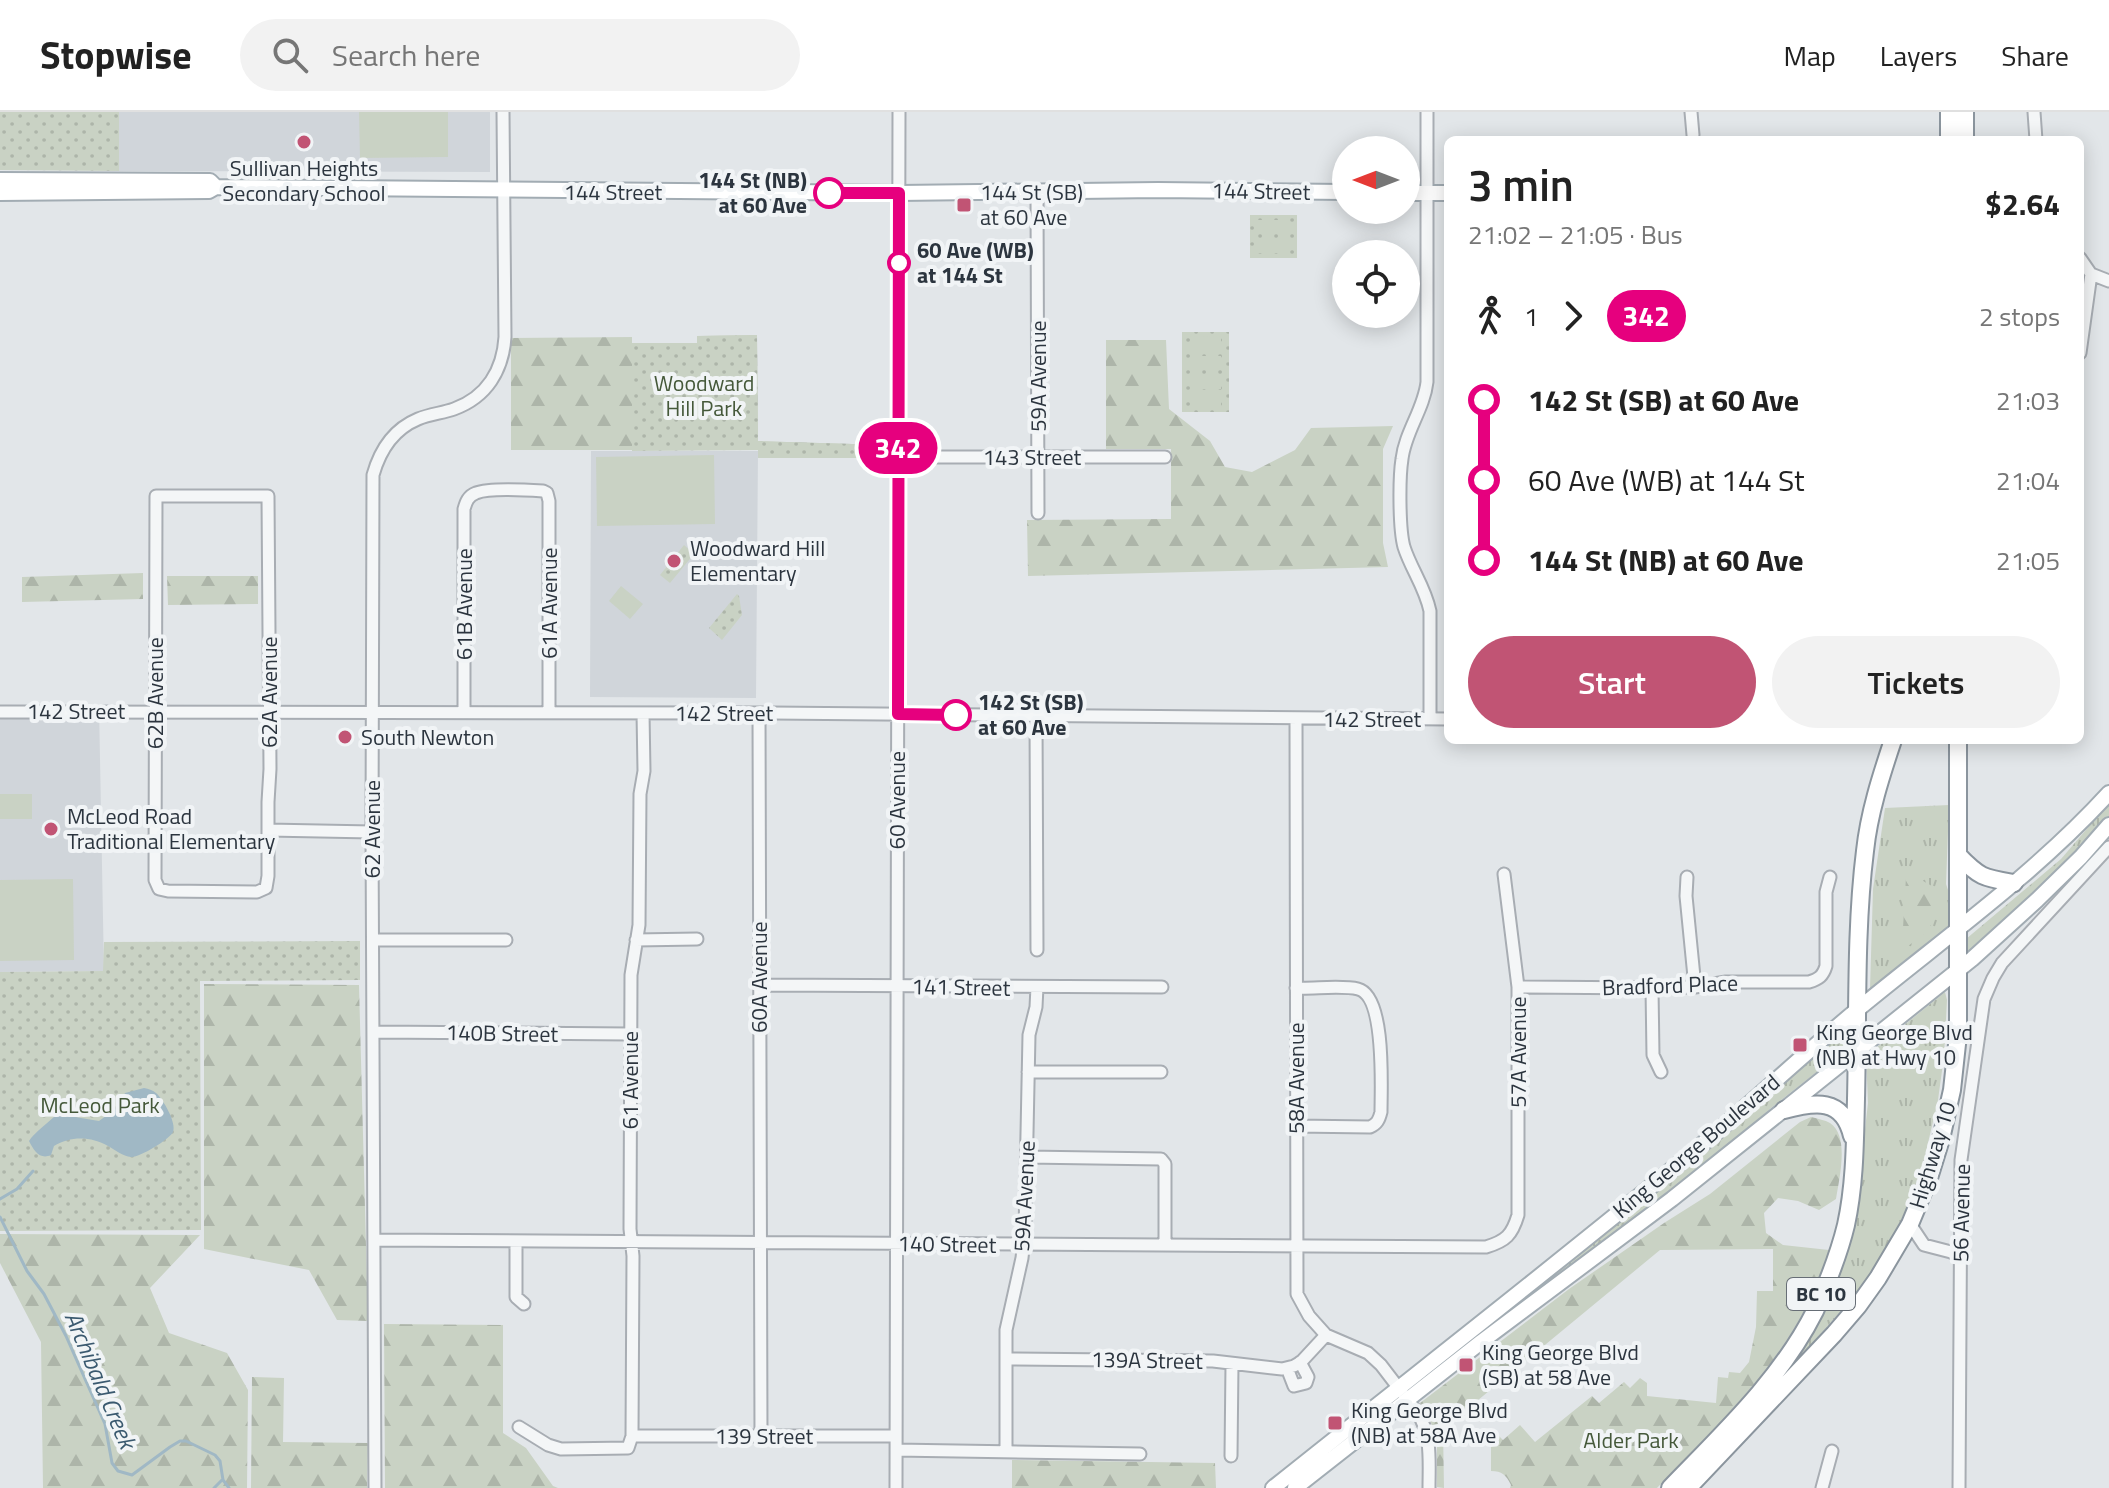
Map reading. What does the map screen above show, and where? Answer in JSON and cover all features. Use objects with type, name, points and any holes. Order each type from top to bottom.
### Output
[{"type":"highway","points":[[1949,112],[1949,136]]},
{"type":"highway","points":[[1965,112],[1965,136]]},
{"type":"highway","name":"BC 10","points":[[1670,1488],[1761,1391],[1790,1352],[1814,1312],[1846,1227],[1855,1150],[1865,849],[1877,791],[1892,744]]},
{"type":"highway","name":"Highway 10","points":[[1688,1488],[1858,1306],[1910,1224],[1929,1178],[1952,1090],[1958,1035],[1958,744]]},
{"type":"highway","points":[[1958,855],[1984,878],[2014,883]]},
{"type":"highway","points":[[1784,1110],[1819,1103],[1831,1107],[1844,1117],[1851,1130],[1855,1150]]},
{"type":"main road","name":"144 Street","points":[[0,180],[210,181],[216,187]]},
{"type":"main road","name":"144 Street","points":[[0,193],[209,191],[216,187],[899,193],[1332,192]]},
{"type":"main road","points":[[1420,193],[1444,193]]},
{"type":"main road","name":"King George Boulevard","points":[[1295,1488],[1858,1009],[2014,883],[2109,793]]},
{"type":"main road","name":"King George Boulevard","points":[[1273,1488],[1672,1199],[1858,1052],[1959,970],[2037,900],[2109,825]]},
{"type":"street","points":[[503,112],[503,191]]},
{"type":"street","name":"60 Avenue","points":[[896,1488],[899,112]]},
{"type":"street","points":[[1427,112],[1427,382],[1402,455],[1401,534],[1430,611],[1430,719]]},
{"type":"street","points":[[1691,112],[1693,135]]},
{"type":"street","points":[[2034,112],[2036,136]]},
{"type":"street","name":"62 Avenue","points":[[375,1488],[373,475],[382,450],[404,426],[473,399],[496,375],[502,363],[505,337],[503,191]]},
{"type":"street","name":"59A Avenue","points":[[1037,191],[1038,513]]},
{"type":"street","points":[[2084,264],[2091,274],[2109,281]]},
{"type":"street","points":[[2084,324],[2091,274]]},
{"type":"street","name":"143 Street","points":[[898,457],[1165,457]]},
{"type":"street","name":"61A Avenue","points":[[469,497],[478,492],[547,493],[549,713]]},
{"type":"street","name":"62B Avenue","points":[[266,888],[257,892],[168,891],[159,889],[155,880],[156,496],[268,496]]},
{"type":"street","name":"62A Avenue","points":[[266,888],[270,711],[268,496]]},
{"type":"street","name":"61B Avenue","points":[[464,712],[464,509],[469,497]]},
{"type":"street","name":"142 Street","points":[[0,712],[759,713],[1444,719]]},
{"type":"street","name":"61 Avenue","points":[[630,1442],[629,1034],[631,975],[639,925],[643,713]]},
{"type":"street","name":"60A Avenue","points":[[759,713],[761,1436]]},
{"type":"street","points":[[1036,717],[1037,950]]},
{"type":"street","name":"58A Avenue","points":[[1296,718],[1297,1294],[1309,1316],[1326,1335],[1368,1353],[1381,1365],[1422,1419],[1428,1442],[1429,1488]]},
{"type":"street","points":[[268,830],[372,832]]},
{"type":"street","name":"56 Avenue","points":[[1959,1488],[1961,1160],[1984,999],[1993,978],[2014,949],[2109,847]]},
{"type":"street","name":"57A Avenue","points":[[1504,874],[1518,987],[1518,1215],[1514,1229]]},
{"type":"street","points":[[1687,877],[1695,987]]},
{"type":"street","name":"Bradford Place","points":[[1518,987],[1652,988],[1695,987],[1726,982],[1809,982],[1821,977],[1826,966],[1826,892],[1830,877]]},
{"type":"street","points":[[636,940],[697,939]]},
{"type":"street","points":[[374,940],[506,940]]},
{"type":"street","name":"141 Street","points":[[759,985],[1162,987]]},
{"type":"street","name":"59A Avenue","points":[[1006,1452],[1006,1330],[1024,1245],[1029,1035],[1037,987]]},
{"type":"street","points":[[1296,988],[1357,989],[1368,996],[1372,1002],[1380,1045],[1381,1112],[1379,1119],[1370,1127],[1296,1126]]},
{"type":"street","points":[[1652,988],[1653,1055],[1661,1072]]},
{"type":"street","name":"140B Street","points":[[374,1032],[629,1034]]},
{"type":"street","points":[[1028,1072],[1161,1072]]},
{"type":"street","points":[[1027,1157],[1163,1160],[1165,1245]]},
{"type":"street","points":[[1910,1224],[1924,1245],[1959,1256]]},
{"type":"street","name":"140 Street","points":[[374,1240],[1486,1247],[1503,1240],[1514,1229]]},
{"type":"street","points":[[516,1241],[516,1297],[524,1304]]},
{"type":"street","name":"139A Street","points":[[1006,1359],[1213,1361],[1287,1368],[1300,1362],[1326,1335]]},
{"type":"street","name":"139A Street","points":[[1287,1368],[1292,1384],[1303,1385],[1308,1377],[1300,1362]]},
{"type":"street","points":[[1231,1456],[1232,1364]]},
{"type":"street","name":"139 Street","points":[[519,1427],[548,1445],[561,1449],[630,1442],[761,1436],[896,1436]]},
{"type":"street","points":[[896,1450],[1140,1454]]},
{"type":"street","points":[[1822,1488],[1832,1451]]},
{"type":"shaded area","name":"Sullivan Heights Secondary School","points":[[119,112],[490,112],[490,172],[119,171]]},
{"type":"shaded area","name":"Woodward Hill Elementary","points":[[591,451],[758,451],[756,698],[590,697]]},
{"type":"shaded area","name":"McLeod Road Traditional Elementary","points":[[99,706],[104,971],[0,972],[0,717]]},
{"type":"green space","points":[[0,112],[119,112],[119,171],[0,170]]},
{"type":"green space","points":[[359,112],[448,112],[448,157],[360,158]]},
{"type":"green space","points":[[1250,215],[1297,215],[1297,258],[1250,258]]},
{"type":"green space","points":[[1258,220],[1289,220],[1289,234],[1258,234]]},
{"type":"green space","points":[[1258,239],[1289,239],[1289,253],[1258,253]]},
{"type":"green space","points":[[1182,332],[1229,332],[1229,412],[1182,412]]},
{"type":"green space","points":[[757,335],[758,441],[885,445],[885,458],[758,458],[758,450],[511,450],[511,338],[632,337],[632,343],[697,343],[697,336]]},
{"type":"green space","name":"Woodward Hill Park","points":[[757,335],[758,441],[885,445],[885,458],[758,458],[758,450],[632,451],[632,343],[697,343],[697,336]]},
{"type":"green space","points":[[1190,336],[1221,337],[1221,351],[1190,351]]},
{"type":"green space","points":[[1106,340],[1166,340],[1169,409],[1210,441],[1225,467],[1252,472],[1295,450],[1311,428],[1393,426],[1383,449],[1383,543],[1388,567],[1028,576],[1027,520],[1171,519],[1171,449],[1106,449]]},
{"type":"green space","points":[[1190,356],[1221,356],[1221,370],[1190,370]]},
{"type":"green space","points":[[1190,374],[1221,374],[1221,389],[1190,389]]},
{"type":"green space","points":[[1190,394],[1221,394],[1221,408],[1190,408]]},
{"type":"green space","points":[[714,455],[715,524],[597,526],[596,457]]},
{"type":"green space","points":[[684,545],[694,554],[670,583],[660,575]]},
{"type":"green space","points":[[143,573],[143,599],[22,602],[22,577]]},
{"type":"green space","points":[[167,576],[258,576],[258,604],[168,605]]},
{"type":"green space","points":[[621,586],[643,604],[630,619],[609,601]]},
{"type":"green space","points":[[737,594],[742,615],[722,640],[709,628]]},
{"type":"green space","points":[[0,794],[32,794],[32,819],[0,819]]},
{"type":"green space","points":[[2109,803],[2109,817],[2070,860],[1965,957],[1966,939],[2061,859]]},
{"type":"green space","points":[[1949,805],[1946,884],[1950,896],[1949,926],[1872,990],[1873,889],[1885,808]]},
{"type":"green space","points":[[1906,877],[1920,877],[1939,890],[1939,902],[1933,921],[1922,936],[1895,952],[1892,950],[1893,943],[1903,928]]},
{"type":"green space","points":[[73,879],[74,960],[0,961],[0,880]]},
{"type":"green space","name":"McLeod Park","points":[[360,941],[360,980],[200,981],[201,1230],[0,1231],[0,972],[103,971],[104,942]]},
{"type":"green space","points":[[204,984],[359,985],[368,1321],[337,1320],[309,1270],[204,1249]]},
{"type":"green space","points":[[1945,992],[1944,1056],[1938,1100],[1914,1192],[1896,1231],[1856,1294],[1769,1392],[1786,1370],[1859,1182],[1868,1103],[1866,1056]]},
{"type":"green space","points":[[1850,1025],[1851,1045],[1771,1108],[1711,1162],[1500,1325],[1496,1317],[1652,1192]]},
{"type":"green space","name":"Alder Park","points":[[1811,1117],[1830,1123],[1840,1138],[1842,1158],[1836,1199],[1819,1210],[1798,1201],[1778,1198],[1764,1213],[1766,1233],[1783,1245],[1829,1250],[1817,1285],[1781,1349],[1758,1379],[1657,1488],[1510,1488],[1503,1474],[1491,1471],[1491,1441],[1497,1434],[1503,1440],[1520,1425],[1535,1442],[1592,1396],[1599,1403],[1624,1382],[1630,1388],[1640,1378],[1647,1383],[1647,1396],[1716,1403],[1718,1377],[1728,1378],[1729,1372],[1740,1373],[1749,1362],[1756,1327],[1757,1291],[1773,1291],[1773,1249],[1660,1250],[1443,1429],[1444,1488],[1437,1487],[1437,1441],[1420,1403],[1569,1289],[1710,1194],[1800,1122]]},
{"type":"green space","points":[[0,1234],[200,1235],[150,1288],[169,1333],[227,1353],[248,1390],[247,1488],[43,1488],[41,1342],[0,1263]]},
{"type":"green space","points":[[384,1324],[503,1325],[503,1433],[526,1448],[553,1486],[558,1488],[385,1488]]},
{"type":"green space","points":[[252,1377],[284,1378],[283,1442],[368,1443],[367,1488],[251,1488]]},
{"type":"green space","points":[[1012,1460],[1215,1463],[1216,1488],[1012,1488]]},
{"type":"water","points":[[144,1088],[155,1092],[162,1100],[174,1128],[166,1139],[141,1154],[128,1156],[95,1140],[81,1138],[60,1143],[54,1146],[51,1155],[44,1156],[35,1151],[29,1141],[57,1114],[99,1121],[117,1108],[125,1093]]},
{"type":"waterway","points":[[0,1199],[17,1189],[33,1171]]},
{"type":"waterway","name":"Archibald Creek","points":[[0,1217],[27,1271],[44,1294],[66,1336],[105,1424],[112,1463],[118,1471],[132,1475],[170,1447],[186,1441],[215,1455],[229,1488]]},
{"type":"waterway","points":[[214,1488],[222,1480]]},
{"type":"bus line","name":"342","points":[[829,193],[899,193],[898,714],[956,715]]},
{"type":"place","name":"Sullivan Heights Secondary School","points":[[304,142]]},
{"type":"place","name":"144 St (NB) at 60 Ave","points":[[829,193]]},
{"type":"place","name":"144 St (SB) at 60 Ave","points":[[964,205]]},
{"type":"place","name":"60 Ave (WB) at 144 St","points":[[899,263]]},
{"type":"place","name":"Woodward Hill Elementary","points":[[674,561]]},
{"type":"place","name":"142 St (SB) at 60 Ave","points":[[956,715]]},
{"type":"place","name":"South Newton","points":[[345,737]]},
{"type":"place","name":"McLeod Road Traditional Elementary","points":[[51,829]]},
{"type":"place","name":"King George Blvd (NB) at Hwy 10","points":[[1800,1045]]},
{"type":"place","name":"King George Blvd (SB) at 58 Ave","points":[[1466,1365]]},
{"type":"place","name":"King George Blvd (NB) at 58A Ave","points":[[1335,1423]]}]
